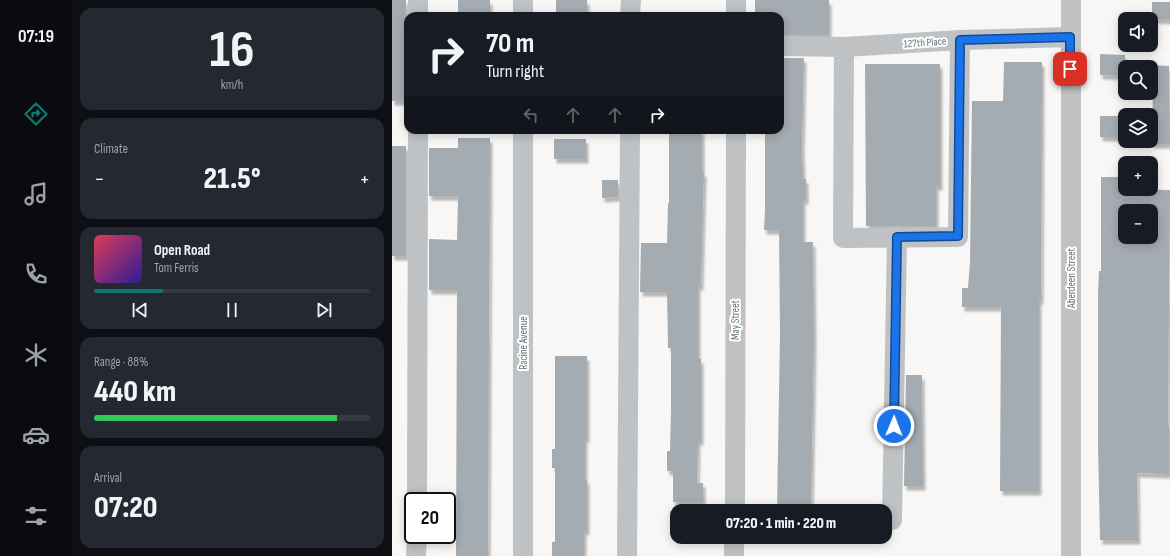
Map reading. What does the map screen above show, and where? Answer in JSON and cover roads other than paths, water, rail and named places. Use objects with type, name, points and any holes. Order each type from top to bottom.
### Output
[{"type":"street","points":[[418,0],[418,12]]},
{"type":"street","points":[[524,0],[524,12]]},
{"type":"street","points":[[630,0],[630,12]]},
{"type":"street","points":[[736,0],[736,12]]},
{"type":"street","name":"Aberdeen Street","points":[[1071,0],[1071,556]]},
{"type":"street","name":"127th Place","points":[[784,46],[844,47],[960,40],[1070,37]]},
{"type":"street","points":[[844,47],[843,238],[958,236],[960,40]]},
{"type":"street","points":[[417,492],[418,134]]},
{"type":"street","name":"Racine Avenue","points":[[523,134],[523,556]]},
{"type":"street","points":[[628,556],[630,134]]},
{"type":"street","name":"May Street","points":[[734,504],[736,134]]},
{"type":"street","points":[[892,520],[897,237]]},
{"type":"street","points":[[416,544],[416,556]]},
{"type":"street","points":[[734,544],[734,556]]}]
